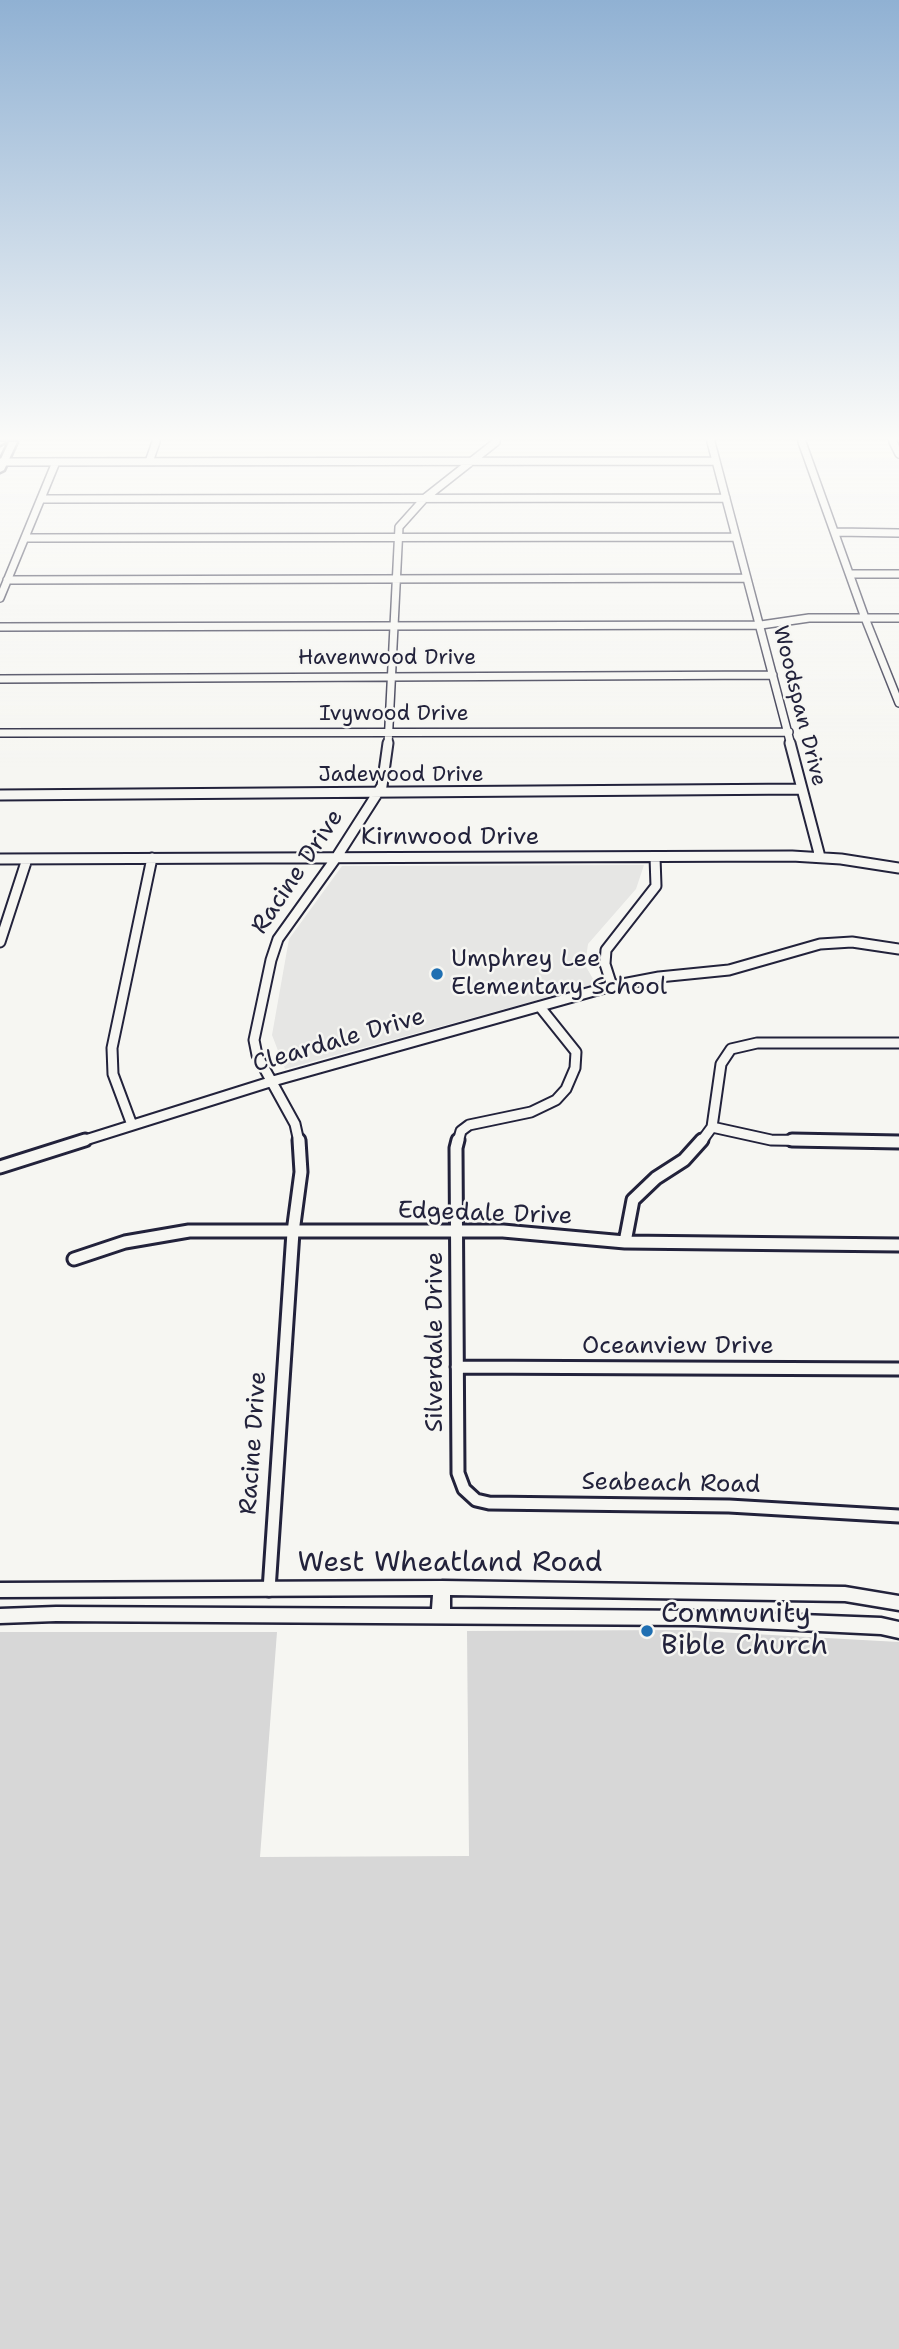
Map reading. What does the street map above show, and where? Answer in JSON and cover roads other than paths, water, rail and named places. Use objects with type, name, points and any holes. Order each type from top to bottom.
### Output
[{"type":"main road","name":"West Wheatland Road","points":[[0,1590],[442,1588],[845,1594],[899,1602]]},
{"type":"main road","points":[[441,1615],[442,1588]]},
{"type":"main road","points":[[56,1614],[61,1589]]},
{"type":"main road","name":"Racine Drive","points":[[267,1616],[269,1590]]},
{"type":"main road","name":"West Wheatland Road","points":[[0,1616],[441,1615],[695,1618],[881,1626],[899,1630]]},
{"type":"street","points":[[0,598],[19,552]]},
{"type":"street","name":"Racine Drive","points":[[269,1590],[293,1232],[301,1172],[300,1138],[290,1112],[257,1055],[254,1040],[273,949],[379,794],[387,764],[397,552]]},
{"type":"street","name":"Woodspan Drive","points":[[741,552],[820,857]]},
{"type":"street","points":[[843,552],[864,618],[899,703]]},
{"type":"street","points":[[851,574],[899,574]]},
{"type":"street","points":[[7,580],[747,578]]},
{"type":"street","points":[[0,627],[761,625],[809,618],[899,618]]},
{"type":"street","points":[[887,671],[899,671]]},
{"type":"street","name":"Havenwood Drive","points":[[0,679],[774,675]]},
{"type":"street","name":"Ivywood Drive","points":[[0,733],[789,732]]},
{"type":"street","name":"Jadewood Drive","points":[[0,795],[802,789]]},
{"type":"street","points":[[612,986],[605,964],[606,950],[653,891],[657,881],[655,857]]},
{"type":"street","name":"Kirnwood Drive","points":[[0,859],[820,857],[899,868]]},
{"type":"street","points":[[132,1125],[113,1074],[111,1048],[152,858]]},
{"type":"street","points":[[0,942],[27,859]]},
{"type":"street","name":"Cleardale Drive","points":[[0,1167],[273,1081],[612,986],[659,977],[729,970],[820,944],[852,942],[899,949]]},
{"type":"street","name":"Silverdale Drive","points":[[458,1473],[456,1149],[461,1131],[481,1121],[545,1107],[566,1089],[576,1052],[540,1007]]},
{"type":"street","points":[[625,1242],[633,1200],[656,1178],[684,1160],[712,1127],[721,1065],[724,1056],[732,1049],[757,1043],[899,1043]]},
{"type":"street","points":[[712,1127],[771,1140],[899,1142]]},
{"type":"street","name":"Edgedale Drive","points":[[74,1259],[125,1242],[174,1231],[503,1231],[625,1242],[899,1245]]},
{"type":"street","name":"Oceanview Drive","points":[[457,1367],[899,1369]]},
{"type":"street","name":"Seabeach Road","points":[[458,1473],[470,1496],[489,1503],[729,1506],[899,1516]]},
{"type":"place","name":"Umphrey Lee Elementary School","points":[[437,974]]},
{"type":"place","name":"Community Bible Church","points":[[647,1631]]}]
